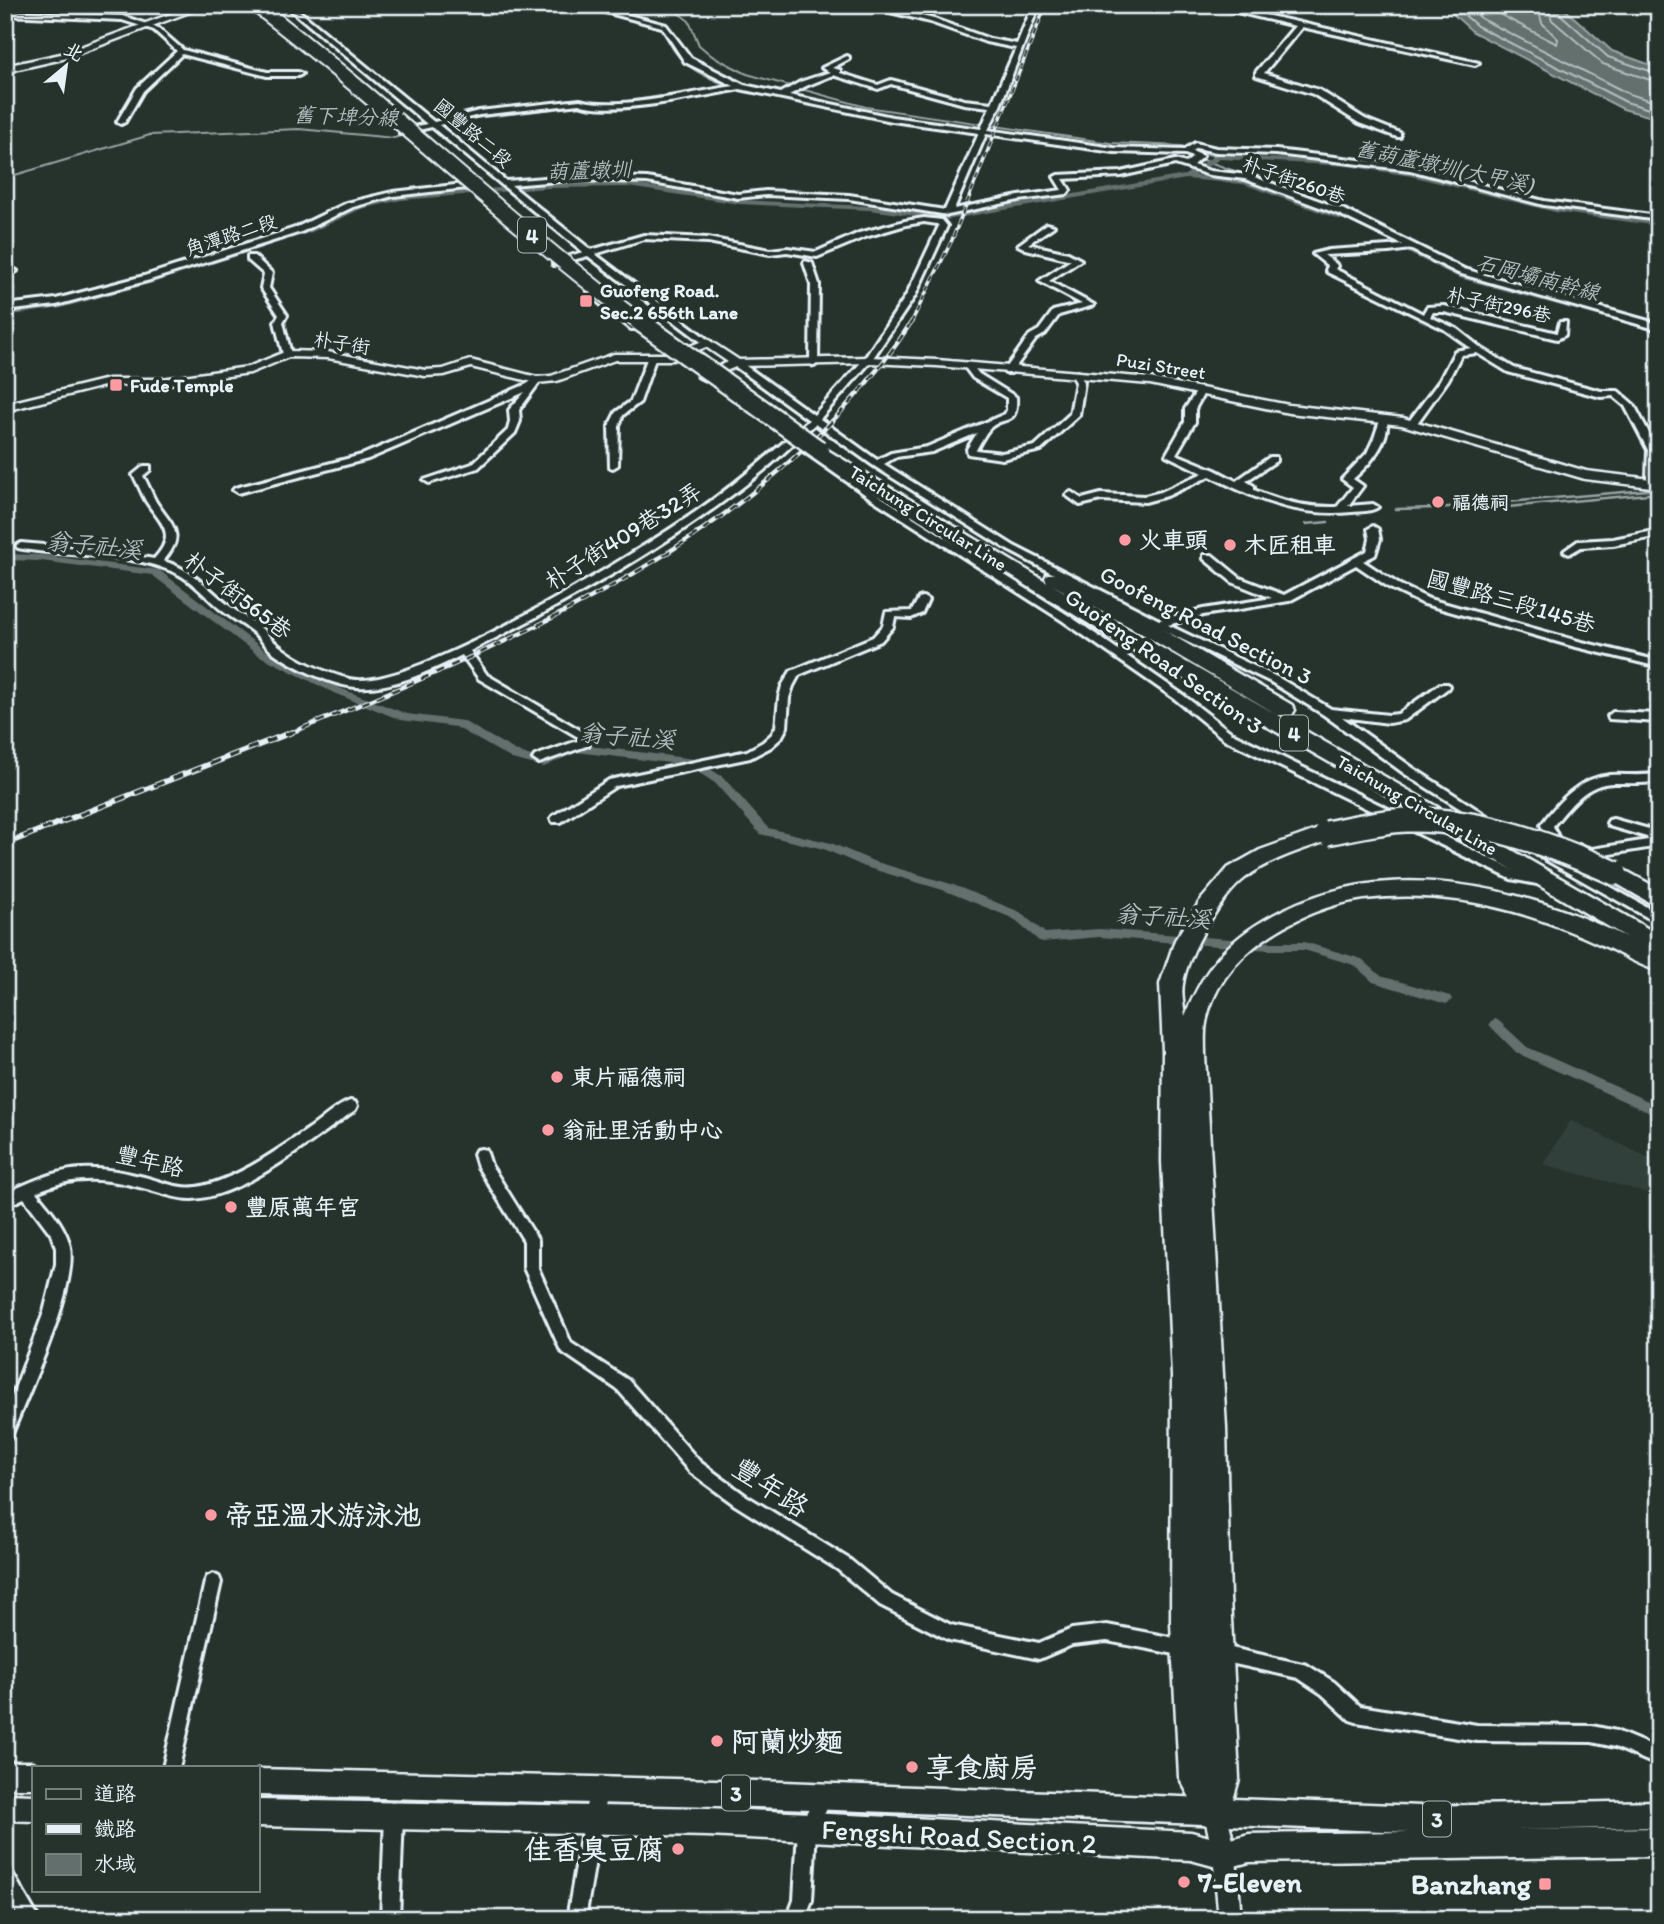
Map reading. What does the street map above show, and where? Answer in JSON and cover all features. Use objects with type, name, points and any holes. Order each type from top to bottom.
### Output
[{"type":"highway","name":"Taichung Circular Line","points":[[256,5],[377,102],[497,207],[652,331],[819,450],[1116,632],[1392,789],[1659,948]]},
{"type":"highway","name":"Taichung Circular Line","points":[[272,5],[332,51],[624,293],[779,407],[989,544],[1659,933]]},
{"type":"highway","points":[[930,520],[1031,588],[1143,657],[1544,881]]},
{"type":"highway","points":[[989,544],[1146,628],[1659,933]]},
{"type":"highway","points":[[1198,1377],[1174,1161],[1175,1051],[1171,984],[1183,946],[1208,907],[1236,873],[1286,847],[1327,834],[1404,820],[1425,820],[1462,824],[1547,843],[1615,873],[1659,900]]},
{"type":"highway","points":[[1215,1813],[1195,1777],[1186,1623],[1198,1377],[1193,1055],[1195,1021],[1232,955],[1272,924],[1315,904],[1374,888],[1413,887],[1469,893],[1528,906],[1572,922],[1659,963]]},
{"type":"main road","points":[[5,1774],[32,1775]]},
{"type":"main road","name":"Fengshi Road Section 2","points":[[259,1782],[824,1797],[1421,1819],[1659,1814]]},
{"type":"main road","points":[[5,1807],[32,1808]]},
{"type":"main road","name":"Fengshi Road Section 2","points":[[259,1813],[593,1819],[1191,1846],[1224,1855],[1249,1848],[1659,1842]]},
{"type":"street","points":[[5,66],[54,59],[187,5]]},
{"type":"street","points":[[141,25],[204,5]]},
{"type":"street","name":"國豐路二段","points":[[247,5],[332,72],[556,263],[673,356]]},
{"type":"street","name":"國豐路二段","points":[[288,5],[589,253],[736,363]]},
{"type":"street","points":[[582,5],[664,26],[688,60],[741,87],[892,119],[1114,150],[1189,149],[1200,145],[1216,150],[1276,152],[1410,168],[1555,205],[1659,218]]},
{"type":"street","points":[[866,5],[932,20],[988,41],[1020,47]]},
{"type":"street","points":[[506,183],[570,178],[647,180],[738,196],[765,192],[849,197],[948,213],[996,106],[1036,5]]},
{"type":"street","points":[[1211,5],[1475,63]]},
{"type":"street","points":[[5,13],[108,17],[156,29],[181,51],[267,74],[298,74]]},
{"type":"street","points":[[1300,25],[1259,74],[1316,92],[1362,121],[1397,135]]},
{"type":"street","points":[[121,122],[140,90],[181,51]]},
{"type":"street","points":[[773,101],[833,74],[838,71],[827,68],[847,58]]},
{"type":"street","points":[[833,74],[878,88],[889,82],[960,101],[996,106]]},
{"type":"street","points":[[402,132],[433,122],[479,113],[580,102],[591,106],[628,105],[741,87]]},
{"type":"street","points":[[1188,164],[1199,156],[1189,149]]},
{"type":"street","name":"朴子街260巷","points":[[948,213],[1019,198],[1064,192],[1066,190],[1058,177],[1121,174],[1168,163],[1188,164],[1209,173],[1245,177],[1344,213],[1461,271],[1659,327]]},
{"type":"street","name":"角潭路二段","points":[[5,308],[57,302],[147,278],[298,230],[360,202],[393,194],[464,186]]},
{"type":"street","name":"朴子街409巷32弄","points":[[464,650],[628,561],[696,517],[750,477],[814,420],[869,360],[902,310],[943,226],[939,222],[924,220],[905,223],[862,235],[817,255],[787,250],[770,252],[708,240],[644,237],[589,253]]},
{"type":"street","points":[[1008,370],[1032,337],[1042,332],[1056,313],[1090,305],[1043,281],[1077,260],[1069,255],[1045,253],[1022,245],[1050,226]]},
{"type":"street","points":[[1411,246],[1398,250],[1346,249],[1317,254],[1333,266],[1330,270],[1425,318]]},
{"type":"street","points":[[556,263],[589,253]]},
{"type":"street","points":[[251,258],[268,273],[265,288],[283,314],[279,322],[286,354]]},
{"type":"street","points":[[808,263],[814,284],[814,363]]},
{"type":"street","points":[[5,267],[13,271],[5,276]]},
{"type":"street","name":"朴子街296巷","points":[[1478,350],[1465,336],[1425,318],[1430,309],[1444,309],[1558,336],[1561,335],[1563,324]]},
{"type":"street","name":"朴子街","points":[[7,406],[108,382],[162,382],[250,370],[286,354],[328,355],[425,373],[444,372],[470,363],[533,383],[553,379],[614,357],[627,355],[651,359],[673,356],[707,342]]},
{"type":"street","points":[[1412,424],[1444,380],[1458,353],[1478,350],[1511,370],[1601,394],[1615,393],[1625,399],[1654,442],[1656,480]]},
{"type":"street","name":"Guofeng Road Section 3","points":[[673,356],[873,495],[1067,619],[1179,697],[1228,736],[1516,876],[1544,881],[1659,948]]},
{"type":"street","points":[[613,465],[614,426],[619,414],[635,402],[651,359]]},
{"type":"street","name":"Puzi Street","points":[[736,363],[869,360],[1150,381],[1289,409],[1412,424],[1572,472],[1606,479],[1656,480]]},
{"type":"street","points":[[702,377],[736,363]]},
{"type":"street","name":"Goofeng Road Section 3","points":[[736,363],[877,464],[1011,548],[1158,624],[1275,680],[1328,712],[1409,771],[1544,855],[1659,920]]},
{"type":"street","points":[[877,464],[894,455],[929,450],[1009,416],[1012,410],[1011,397],[976,376],[968,366]]},
{"type":"street","points":[[987,424],[979,441],[971,448],[975,455],[1002,456],[1038,448],[1074,415],[1080,382],[1075,374]]},
{"type":"street","points":[[429,480],[475,466],[512,431],[514,410],[530,391],[533,383]]},
{"type":"street","points":[[238,490],[365,457],[533,383]]},
{"type":"street","points":[[1200,391],[1190,409],[1190,422],[1171,455],[1212,472],[1256,496],[1317,511],[1373,507]]},
{"type":"street","points":[[1340,510],[1358,486],[1347,479],[1372,457],[1384,420]]},
{"type":"street","points":[[1256,496],[1256,491],[1240,481],[1273,459]]},
{"type":"street","points":[[147,468],[138,475],[150,499],[171,526],[173,534],[168,551],[156,563]]},
{"type":"street","points":[[1071,495],[1080,502],[1101,497],[1145,499],[1164,495],[1212,472]]},
{"type":"street","points":[[1158,624],[1203,612],[1285,599],[1371,553],[1375,540],[1373,529]]},
{"type":"street","points":[[1569,551],[1578,544],[1613,542],[1659,533]]},
{"type":"street","name":"朴子街565巷","points":[[21,546],[110,555],[156,563],[190,577],[281,653],[348,683],[368,684],[400,676],[464,650]]},
{"type":"street","points":[[1208,557],[1236,580],[1285,599]]},
{"type":"street","name":"國豐路三段145巷","points":[[1358,562],[1394,586],[1425,601],[1576,644],[1659,664]]},
{"type":"street","points":[[556,819],[613,783],[750,754],[766,746],[778,737],[784,720],[785,693],[795,673],[877,639],[888,627],[890,614],[915,617],[923,600]]},
{"type":"street","points":[[464,650],[483,677],[585,736],[585,741],[539,759]]},
{"type":"street","points":[[1328,712],[1389,719],[1401,717],[1444,686]]},
{"type":"street","points":[[1613,716],[1659,718]]},
{"type":"street","points":[[1613,823],[1651,834],[1655,843],[1592,853],[1553,839],[1547,825],[1582,789],[1594,782],[1640,781],[1659,777]]},
{"type":"street","points":[[1544,855],[1553,839]]},
{"type":"street","name":"豐年路","points":[[5,1200],[26,1189],[81,1171],[105,1172],[181,1194],[201,1192],[226,1184],[296,1145],[350,1106]]},
{"type":"street","name":"豐年路","points":[[481,1154],[485,1167],[531,1240],[531,1268],[566,1347],[623,1385],[695,1467],[740,1500],[843,1564],[886,1600],[950,1632],[1039,1651],[1072,1637],[1107,1633],[1180,1647]]},
{"type":"street","points":[[5,1434],[60,1286],[64,1251],[58,1232],[26,1189]]},
{"type":"street","points":[[171,1766],[213,1582]]},
{"type":"street","points":[[1227,1655],[1301,1671],[1328,1688],[1356,1714],[1504,1735],[1592,1734],[1616,1739],[1659,1758]]},
{"type":"street","points":[[576,1919],[598,1790]]},
{"type":"street","points":[[796,1919],[803,1900],[807,1829],[824,1797]]},
{"type":"street","points":[[1215,1813],[1224,1855],[1230,1919]]},
{"type":"street","points":[[390,1919],[394,1816]]},
{"type":"street","points":[[5,1877],[30,1919]]},
{"type":"shaded area","points":[[1571,1120],[1659,1163],[1659,1196],[1543,1164]]},
{"type":"water","points":[[1443,5],[1560,5],[1612,51],[1659,68],[1659,119],[1623,109],[1473,32]]},
{"type":"waterway","points":[[571,5],[662,27],[675,52],[693,69],[715,81],[764,94]]},
{"type":"waterway","points":[[631,5],[677,12],[689,21],[699,45],[712,56],[747,74],[866,107],[1110,143],[1181,146],[1218,157]]},
{"type":"waterway","name":"舊下埤分線","points":[[608,104],[728,86]]},
{"type":"waterway","name":"舊下埤分線","points":[[458,120],[589,105]]},
{"type":"waterway","name":"舊下埤分線","points":[[418,131],[434,126]]},
{"type":"waterway","points":[[947,128],[1068,145]]},
{"type":"waterway","name":"舊下埤分線","points":[[5,178],[150,135],[299,129],[394,138],[407,134]]},
{"type":"waterway","points":[[1155,153],[1195,157],[1249,176]]},
{"type":"waterway","name":"舊葫蘆墩圳(大甲溪)","points":[[1188,176],[1218,157],[1347,164],[1411,174],[1555,210],[1659,224]]},
{"type":"waterway","name":"葫蘆墩圳","points":[[5,313],[61,305],[150,281],[309,230],[359,207],[401,198],[547,186],[628,185],[740,202],[869,208],[946,218],[1186,177],[1244,182],[1344,218]]},
{"type":"waterway","name":"石岡壩南幹線","points":[[1411,251],[1462,276],[1659,330]]},
{"type":"waterway","points":[[1396,509],[1437,508],[1659,489]]},
{"type":"waterway","points":[[1508,507],[1659,493]]},
{"type":"waterway","points":[[1306,524],[1328,522]]},
{"type":"waterway","name":"翁子社溪","points":[[5,557],[41,558],[155,572],[262,653],[338,691],[405,717],[459,724],[516,756],[544,763],[575,748],[690,762],[719,780],[764,831],[827,846],[869,864],[947,887],[1016,915],[1043,938],[1099,933],[1270,946],[1304,946],[1358,962],[1377,979],[1446,999]]},
{"type":"waterway","name":"翁子社溪","points":[[1495,1024],[1522,1050],[1659,1112]]},
{"type":"railway","points":[[912,321],[952,240],[1046,5]]},
{"type":"railway","points":[[288,734],[462,661],[549,620],[633,574],[714,522],[788,463],[855,396],[912,321]]},
{"type":"railway","points":[[5,844],[292,732]]},
{"type":"place","name":"Guofeng Road. Sec.2 656th Lane","points":[[586,301]]},
{"type":"place","name":"Fude Temple","points":[[116,385]]},
{"type":"place","name":"福德祠","points":[[1438,502]]},
{"type":"place","name":"火車頭","points":[[1125,540]]},
{"type":"place","name":"木匠租車","points":[[1230,545]]},
{"type":"place","name":"東片福德祠","points":[[557,1077]]},
{"type":"place","name":"翁社里活動中心","points":[[548,1130]]},
{"type":"place","name":"豐原萬年宮","points":[[231,1207]]},
{"type":"place","name":"帝亞溫水游泳池","points":[[211,1515]]},
{"type":"place","name":"阿蘭炒麵","points":[[717,1741]]},
{"type":"place","name":"享食廚房","points":[[912,1767]]},
{"type":"place","name":"佳香臭豆腐","points":[[678,1849]]},
{"type":"place","name":"7-Eleven","points":[[1184,1882]]},
{"type":"place","name":"Banzhang","points":[[1545,1884]]}]
